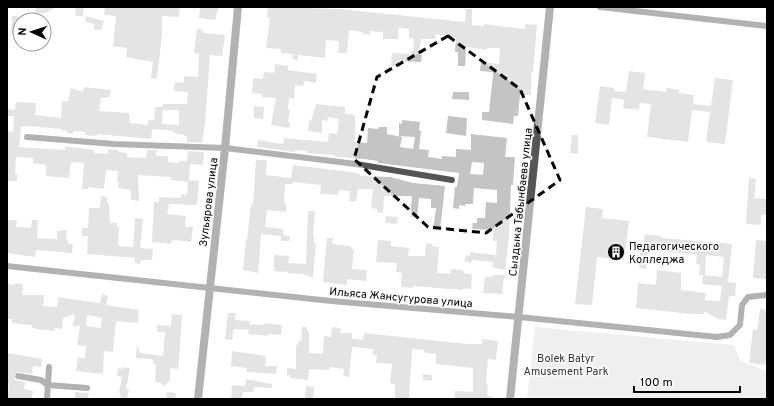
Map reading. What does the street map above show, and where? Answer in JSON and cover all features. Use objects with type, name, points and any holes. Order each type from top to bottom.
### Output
[{"type":"street","name":"Зульярова улица","points":[[198,399],[225,148],[238,7]]},
{"type":"street","name":"Сыздыка Табынбаева улица","points":[[510,399],[550,7]]},
{"type":"street","points":[[600,7],[767,26]]},
{"type":"street","points":[[27,137],[114,144],[225,148],[356,164],[452,180]]},
{"type":"street","name":"Ильяса Жансугурова улица","points":[[7,266],[331,301],[519,317],[717,337],[730,335],[740,325],[742,305],[748,297],[767,295]]},
{"type":"street","points":[[47,399],[49,367]]},
{"type":"street","points":[[18,376],[41,380],[48,385],[88,388]]},
{"type":"highlighted area","points":[[448,36],[520,89],[560,180],[486,233],[428,227],[354,159],[377,77]]},
{"type":"green space","name":"Bolek Batyr Amusement Park","points":[[535,327],[733,345],[741,361],[767,371],[767,399],[527,399]]},
{"type":"building","points":[[36,7],[57,7],[47,12],[36,12]]},
{"type":"building","points":[[76,7],[84,7],[83,16],[75,16]]},
{"type":"building","points":[[105,7],[180,7],[179,17],[162,16],[162,34],[157,79],[151,78],[153,62],[126,57],[127,48],[113,46],[116,16],[104,15]]},
{"type":"building","points":[[200,7],[219,7],[215,20],[199,18]]},
{"type":"building","points":[[268,7],[340,9],[465,22],[466,9],[472,9],[472,25],[484,26],[484,24],[525,29],[525,24],[537,25],[533,72],[531,72],[531,95],[520,95],[518,116],[514,116],[513,124],[482,120],[482,112],[489,112],[493,72],[480,71],[481,62],[499,64],[500,48],[487,48],[487,50],[466,47],[465,66],[458,66],[458,52],[455,52],[456,38],[436,34],[435,39],[421,39],[419,55],[422,55],[421,62],[398,61],[398,66],[391,66],[392,53],[411,54],[411,51],[413,51],[414,39],[409,38],[409,29],[398,28],[398,39],[383,39],[383,32],[370,31],[370,35],[362,34],[363,32],[349,30],[347,53],[338,53],[339,41],[326,40],[325,58],[298,55],[298,60],[292,59],[293,54],[281,53],[281,49],[266,48],[270,17],[267,17]]},
{"type":"building","points":[[86,16],[104,21],[101,30],[94,30],[95,24],[85,22]]},
{"type":"building","points":[[197,29],[203,30],[203,33],[225,35],[222,56],[210,55],[202,143],[187,142],[187,136],[174,133],[174,131],[152,129],[151,139],[97,134],[97,136],[85,135],[85,132],[73,131],[73,134],[67,133],[67,131],[62,131],[62,129],[26,126],[21,127],[19,147],[65,150],[65,147],[71,147],[94,150],[94,153],[108,154],[108,149],[127,153],[127,157],[146,158],[147,150],[157,150],[156,156],[168,156],[168,162],[179,163],[179,161],[187,161],[188,151],[204,152],[203,165],[190,164],[189,180],[199,181],[197,205],[169,204],[167,214],[186,216],[185,227],[193,227],[191,242],[175,240],[171,241],[171,244],[152,242],[154,202],[159,202],[159,197],[181,198],[181,194],[187,195],[188,182],[171,180],[171,177],[138,175],[139,201],[131,200],[131,190],[118,188],[118,171],[106,170],[104,189],[88,187],[88,189],[82,189],[84,163],[71,162],[69,178],[46,176],[46,165],[33,163],[33,158],[16,157],[15,174],[17,174],[17,181],[7,181],[8,131],[13,132],[14,116],[7,116],[7,109],[15,110],[16,102],[36,103],[35,115],[61,118],[62,101],[68,101],[71,88],[83,92],[84,87],[111,90],[110,97],[101,98],[99,111],[129,113],[130,123],[148,125],[148,120],[154,120],[155,107],[163,107],[163,104],[187,104],[188,92],[174,91],[175,82],[184,83],[184,76],[198,77],[199,54],[194,53]],"holes":[[[163,107],[163,110],[179,110],[179,125],[162,124]]]},
{"type":"building","points":[[275,64],[288,66],[288,70],[317,74],[316,83],[305,81],[303,86],[295,85],[294,99],[289,98],[289,128],[271,125],[276,98],[262,97],[262,94],[252,93],[253,78],[263,79],[264,72],[274,73]]},
{"type":"building","points":[[629,71],[645,73],[643,89],[666,92],[667,88],[679,90],[679,93],[694,95],[693,104],[711,106],[715,78],[733,80],[725,144],[706,142],[710,112],[692,110],[688,142],[647,137],[651,104],[640,103],[639,110],[623,108],[624,100],[612,98],[609,125],[595,123],[600,86],[614,88],[614,91],[626,92]]},
{"type":"building","points":[[453,92],[469,92],[469,100],[452,99]]},
{"type":"building","points":[[316,104],[345,107],[345,114],[355,115],[355,142],[367,143],[368,128],[378,129],[379,127],[387,127],[387,134],[402,137],[400,147],[413,149],[415,137],[399,136],[399,123],[402,124],[402,120],[420,122],[419,130],[421,131],[419,149],[429,150],[428,157],[442,159],[442,156],[456,157],[456,149],[471,150],[471,134],[507,138],[505,157],[515,157],[513,185],[511,185],[509,237],[505,270],[492,267],[493,262],[472,260],[471,263],[464,261],[466,255],[470,256],[470,252],[496,255],[497,241],[493,241],[493,230],[472,229],[473,223],[477,223],[477,218],[485,218],[486,202],[497,203],[497,190],[474,188],[473,204],[465,204],[465,206],[459,205],[459,209],[453,208],[455,187],[457,187],[459,173],[378,163],[378,161],[364,159],[335,157],[335,155],[307,153],[307,151],[295,150],[295,152],[257,147],[258,140],[283,144],[284,138],[328,142],[329,133],[337,134],[339,119],[328,117],[327,121],[322,120],[322,133],[308,131],[309,120],[311,121]],"holes":[[[472,162],[484,163],[483,175],[470,174]]]},
{"type":"building","points":[[254,106],[264,107],[263,119],[254,118]]},
{"type":"building","points":[[448,116],[467,118],[466,136],[446,133]]},
{"type":"building","points":[[572,135],[578,135],[578,154],[570,153]]},
{"type":"building","points":[[256,160],[267,160],[266,175],[291,178],[293,165],[351,172],[360,174],[360,176],[391,177],[413,183],[445,186],[440,231],[433,230],[436,208],[431,208],[431,199],[419,198],[417,218],[410,217],[412,196],[384,196],[383,213],[377,212],[377,209],[371,208],[373,189],[358,189],[356,202],[349,201],[350,191],[339,190],[338,195],[320,194],[321,185],[293,182],[292,184],[285,184],[284,203],[286,203],[286,212],[267,210],[265,227],[283,229],[283,235],[290,236],[289,241],[281,241],[281,236],[261,234],[258,273],[243,270],[251,204],[253,205]]},
{"type":"building","points":[[749,178],[756,179],[754,198],[767,199],[767,215],[761,215],[761,225],[746,224]]},
{"type":"building","points":[[101,196],[107,197],[107,203],[109,203],[110,223],[117,223],[117,227],[119,227],[118,246],[133,247],[135,218],[143,219],[140,248],[153,249],[152,260],[141,260],[140,264],[135,263],[135,258],[87,254],[88,236],[82,236],[82,228],[88,228],[89,208],[100,208]]},
{"type":"building","name":"Педагогического Колледжа","points":[[586,207],[603,209],[602,218],[629,221],[624,260],[597,257],[592,305],[575,304]]},
{"type":"building","points":[[308,211],[315,211],[313,236],[314,243],[316,243],[313,278],[303,274],[274,271],[274,255],[289,256],[288,263],[306,264]]},
{"type":"building","points":[[386,216],[398,217],[397,224],[385,223]]},
{"type":"building","points":[[17,220],[16,227],[31,228],[32,220],[38,220],[37,238],[57,239],[57,231],[67,230],[66,238],[69,244],[73,244],[72,253],[36,250],[35,257],[7,253],[7,221]]},
{"type":"building","points":[[645,234],[660,236],[662,238],[732,244],[728,282],[736,283],[735,296],[729,296],[726,320],[718,319],[704,311],[704,314],[691,314],[636,308],[638,283],[656,285],[657,270],[681,273],[681,290],[706,293],[705,300],[720,301],[722,286],[702,284],[703,275],[699,275],[700,265],[696,264],[697,254],[667,252],[643,248]],"holes":[[[706,255],[724,257],[722,277],[703,275],[705,275]]]},
{"type":"building","points":[[327,238],[333,238],[332,244],[351,246],[351,249],[354,249],[352,269],[367,270],[366,281],[347,279],[347,285],[323,282]]},
{"type":"building","points":[[378,240],[391,241],[391,246],[409,248],[408,256],[425,256],[426,243],[439,247],[437,273],[451,274],[451,269],[463,270],[463,273],[471,274],[472,276],[471,289],[463,288],[463,290],[413,286],[413,288],[401,287],[402,273],[396,272],[397,263],[376,262]]},
{"type":"building","points":[[756,240],[767,241],[767,279],[753,278]]},
{"type":"building","points":[[640,251],[648,252],[646,269],[639,268]]},
{"type":"building","points":[[492,275],[504,275],[502,294],[483,293],[485,277],[492,277]]},
{"type":"building","points":[[15,283],[23,284],[22,295],[44,295],[43,306],[57,307],[58,297],[100,303],[102,294],[108,296],[106,305],[139,310],[138,323],[116,321],[113,352],[104,351],[103,374],[76,371],[78,358],[85,358],[86,346],[77,345],[80,326],[73,326],[75,314],[63,318],[62,329],[55,328],[54,331],[36,329],[32,327],[32,325],[12,323],[12,319],[7,319],[7,289],[8,284],[15,285]],"holes":[[[87,315],[102,318],[101,328],[86,326]]]},
{"type":"building","points":[[760,309],[767,310],[767,365],[749,363],[753,329],[757,330]]},
{"type":"building","points":[[228,313],[236,313],[235,320],[250,321],[249,324],[264,325],[265,323],[282,325],[281,335],[268,334],[268,336],[248,334],[249,330],[234,329],[232,340],[225,339]]},
{"type":"building","points":[[172,314],[182,315],[179,361],[178,369],[170,368],[170,380],[164,386],[155,382],[156,364],[153,364],[154,361],[151,359],[136,358],[137,344],[140,353],[163,356],[165,332],[157,332],[157,325],[171,326]]},
{"type":"building","points":[[302,327],[307,327],[307,331],[309,331],[309,353],[323,354],[324,336],[331,337],[332,327],[341,328],[340,333],[352,333],[352,339],[363,340],[364,333],[468,344],[482,344],[482,339],[498,341],[496,360],[488,359],[486,384],[488,385],[487,395],[497,399],[454,399],[455,391],[473,392],[473,368],[436,364],[436,354],[426,353],[423,350],[412,349],[409,399],[395,399],[395,384],[390,383],[392,364],[376,363],[377,355],[373,355],[373,349],[352,347],[349,377],[343,376],[344,369],[330,367],[329,370],[309,369],[308,380],[290,378],[290,375],[287,375],[287,368],[296,369],[296,345],[298,345],[298,341],[301,341]]},
{"type":"building","points":[[232,351],[266,356],[265,366],[277,366],[276,374],[246,372],[247,368],[231,366]]},
{"type":"building","points":[[7,353],[42,359],[41,367],[33,366],[32,374],[18,372],[14,375],[15,380],[25,382],[24,389],[33,391],[32,399],[7,399],[9,385],[7,385]]},
{"type":"building","points":[[123,367],[130,368],[126,389],[129,389],[127,399],[120,399],[121,394],[119,393],[122,377],[117,376],[118,368],[123,369]]},
{"type":"building","points":[[423,374],[432,375],[432,381],[423,380]]},
{"type":"building","points":[[246,379],[272,384],[272,388],[254,387],[253,392],[243,392],[242,399],[231,399],[232,385],[245,386]]},
{"type":"building","points":[[306,386],[314,387],[313,399],[305,398]]},
{"type":"building","points":[[75,392],[89,393],[88,399],[75,399]]},
{"type":"building","points":[[167,392],[176,393],[175,399],[166,399]]},
{"type":"place","name":"Педагогического Колледжа","points":[[616,252]]}]
